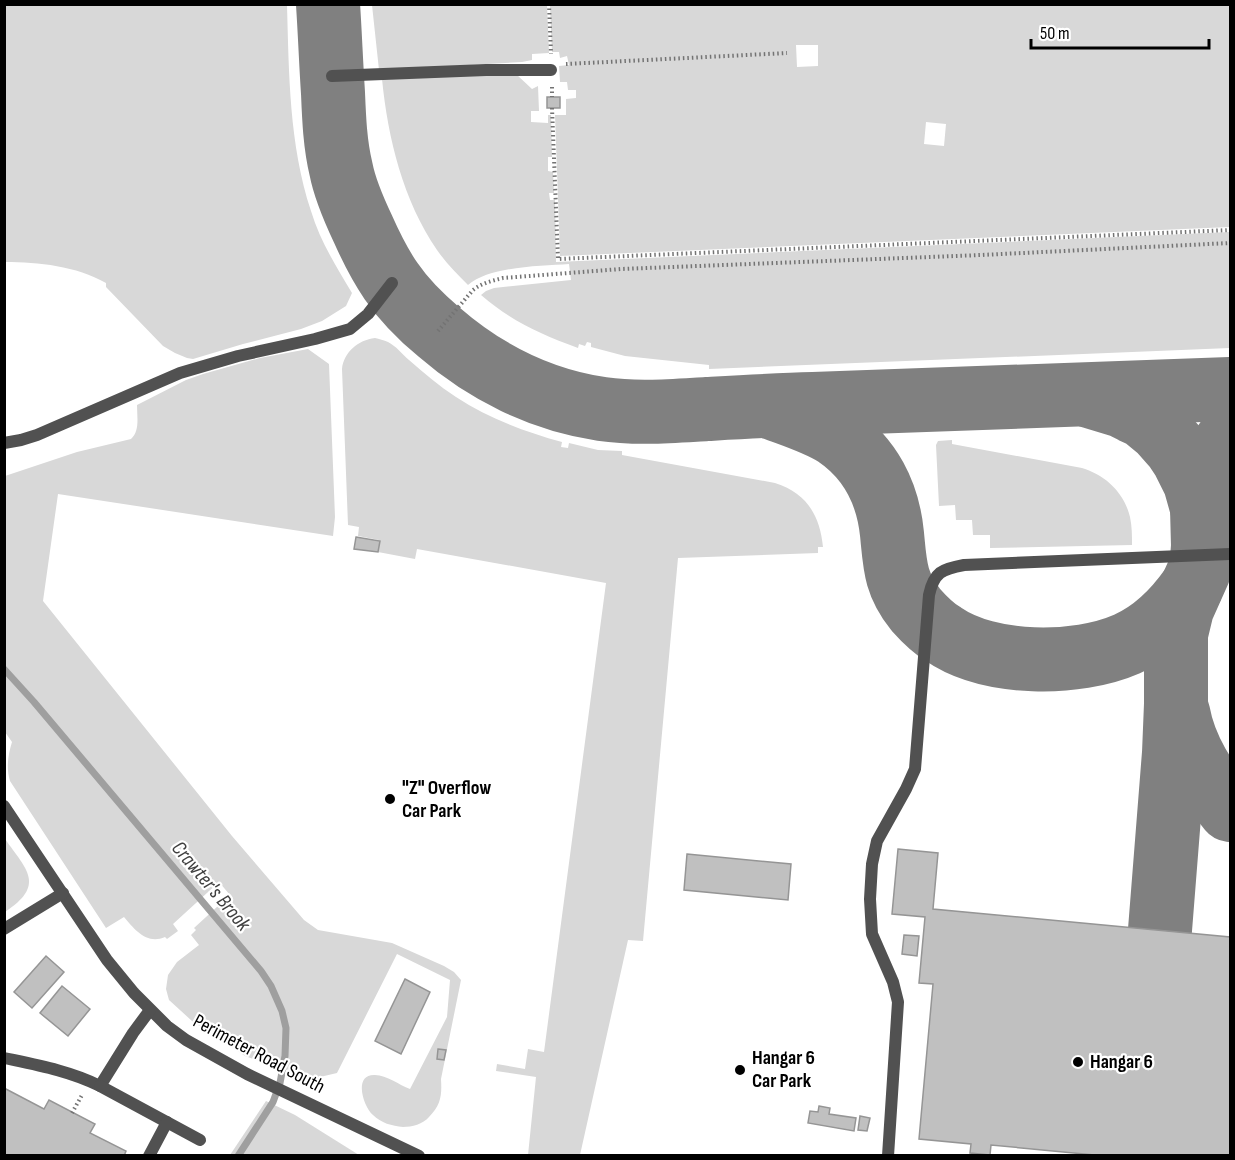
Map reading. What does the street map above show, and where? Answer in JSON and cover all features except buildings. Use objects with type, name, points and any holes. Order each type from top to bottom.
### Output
[{"type":"lane","points":[[332,76],[557,67]]},
{"type":"lane","points":[[4,442],[37,435],[195,368],[350,329],[368,314],[392,283]]},
{"type":"lane","points":[[888,1155],[898,1002],[893,982],[872,934],[870,899],[872,864],[877,841],[915,769],[929,595],[934,579],[945,569],[964,565],[1230,554]]},
{"type":"lane","name":"Perimeter Road South","points":[[4,806],[107,960],[124,982],[167,1026],[186,1040],[247,1074],[419,1155]]},
{"type":"lane","points":[[4,929],[63,893]]},
{"type":"lane","points":[[100,1086],[150,1010]]},
{"type":"lane","points":[[4,1058],[75,1076],[100,1086],[200,1140]]},
{"type":"lane","points":[[149,1155],[166,1122]]},
{"type":"path","points":[[549,4],[551,55]]},
{"type":"path","points":[[557,67],[787,53]]},
{"type":"path","points":[[552,108],[558,259],[1230,230]]},
{"type":"path","points":[[438,331],[479,285],[503,278],[621,269],[1230,243]]},
{"type":"shaded area","points":[[4,5],[287,5],[288,57],[298,160],[319,233],[352,293],[346,306],[322,321],[301,329],[193,359],[163,346],[106,287],[106,283],[57,266],[5,262]]},
{"type":"shaded area","points":[[372,5],[547,5],[549,53],[532,54],[532,60],[522,62],[379,70]]},
{"type":"shaded area","points":[[550,5],[1230,5],[1230,227],[560,256],[555,115],[566,115],[566,99],[576,98],[576,90],[568,90],[567,82],[560,82],[559,66],[569,65],[567,56],[560,58],[559,52],[552,52]],"holes":[[[796,45],[818,45],[818,66],[797,67]],[[926,122],[946,124],[944,146],[924,144]]]},
{"type":"shaded area","points":[[516,74],[532,89],[538,86],[539,111],[531,111],[531,122],[548,123],[548,115],[551,115],[552,157],[548,157],[548,171],[553,172],[554,193],[549,193],[550,200],[555,200],[556,262],[1230,232],[1230,348],[709,369],[709,365],[625,356],[591,347],[591,343],[587,342],[585,346],[579,344],[578,348],[564,343],[515,320],[481,295],[494,288],[571,280],[569,264],[502,271],[489,274],[468,285],[437,250],[415,211],[399,168],[388,124],[382,79]]},
{"type":"shaded area","points":[[375,338],[391,344],[438,384],[468,405],[507,424],[562,442],[561,447],[568,448],[569,443],[598,450],[622,451],[622,455],[775,483],[786,487],[803,499],[819,525],[823,547],[818,547],[818,553],[678,558],[643,941],[628,940],[580,1155],[528,1155],[536,1077],[496,1071],[497,1064],[525,1069],[528,1049],[544,1052],[606,583],[417,549],[415,559],[378,552],[379,540],[358,536],[359,527],[348,525],[342,369],[346,357],[353,348],[363,341]]},
{"type":"shaded area","points":[[308,349],[329,364],[335,517],[333,536],[58,494],[43,601],[232,836],[304,920],[318,930],[392,943],[444,966],[461,980],[441,1079],[440,1100],[427,1119],[421,1123],[403,1127],[383,1122],[369,1111],[363,1098],[362,1085],[368,1076],[379,1075],[410,1089],[447,1017],[450,980],[397,954],[337,1073],[307,1080],[276,1065],[245,1056],[192,1021],[169,1000],[166,989],[168,975],[177,962],[199,945],[191,935],[196,930],[194,928],[230,895],[219,882],[173,924],[178,931],[167,939],[165,937],[147,938],[124,917],[106,928],[10,781],[8,771],[12,742],[5,732],[5,476],[77,452],[131,439],[137,428],[137,405],[186,380],[260,358]]},
{"type":"shaded area","points":[[952,440],[952,444],[1082,468],[1098,475],[1118,492],[1127,508],[1132,527],[1132,545],[990,548],[990,535],[973,535],[972,520],[956,520],[955,505],[939,506],[936,445],[938,441]]},
{"type":"shaded area","points":[[5,839],[25,869],[29,877],[29,885],[18,902],[5,912]]},
{"type":"shaded area","points":[[266,1101],[295,1115],[359,1155],[230,1155]]},
{"type":"waterway","name":"Crawter's Brook","points":[[4,669],[261,971],[271,986],[282,1011],[286,1028],[285,1056],[280,1083],[273,1102],[238,1156]]},
{"type":"taxiway","points":[[328,4],[334,121],[339,160],[350,200],[376,256],[401,295],[439,332],[475,360],[536,391],[579,405],[615,411],[641,412],[1230,389]]},
{"type":"taxiway","points":[[1089,396],[1122,406],[1143,416],[1160,430],[1183,459],[1195,483],[1202,508],[1202,559],[1182,609],[1176,634],[1174,753],[1160,930]]},
{"type":"taxiway","points":[[773,408],[829,431],[859,454],[875,478],[886,504],[895,565],[904,592],[916,610],[929,623],[962,645],[1008,657],[1033,659],[1059,659],[1107,651],[1127,644],[1155,627],[1178,605],[1191,588]]},
{"type":"taxiway","points":[[1202,508],[1210,470],[1230,436]]},
{"type":"taxiway","points":[[1178,712],[1191,752],[1213,788],[1230,810]]},
{"type":"place","name":"\"Z\" Overflow Car Park","points":[[390,799]]},
{"type":"place","name":"Hangar 6","points":[[1078,1062]]},
{"type":"place","name":"Hangar 6 Car Park","points":[[740,1070]]}]
